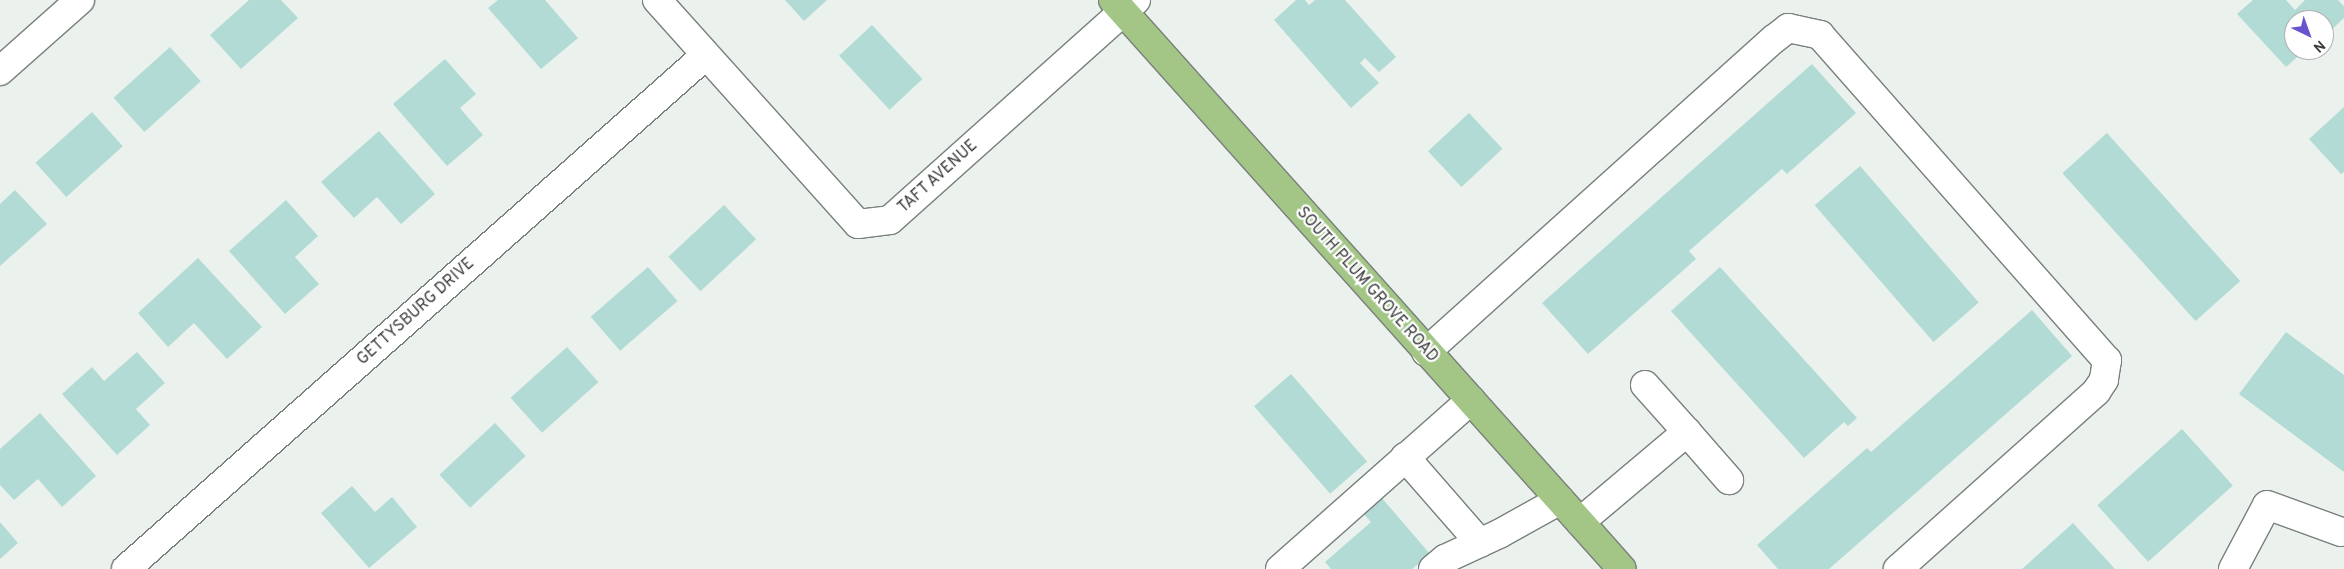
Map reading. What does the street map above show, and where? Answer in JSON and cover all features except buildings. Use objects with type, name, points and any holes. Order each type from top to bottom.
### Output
[{"type":"main road","name":"SOUTH PLUM GROVE ROAD","points":[[1124,4],[1426,352],[1622,569]]},
{"type":"street","name":"TAFT AVENUE","points":[[657,0],[858,224],[890,220],[1124,4]]},
{"type":"street","points":[[0,71],[64,5]]},
{"type":"street","points":[[1426,352],[1774,39],[1788,28],[1820,35],[2107,360],[2104,380],[2096,392],[1898,569]]},
{"type":"street","name":"GETTYSBURG DRIVE","points":[[126,569],[706,55]]},
{"type":"street","points":[[1644,386],[1729,480]]},
{"type":"street","points":[[1280,569],[1471,400]]},
{"type":"street","points":[[1580,522],[1687,432]]},
{"type":"street","points":[[1405,457],[1480,543]]},
{"type":"street","points":[[1433,569],[1446,559],[1560,500]]},
{"type":"street","points":[[2233,569],[2268,505],[2341,532]]}]
